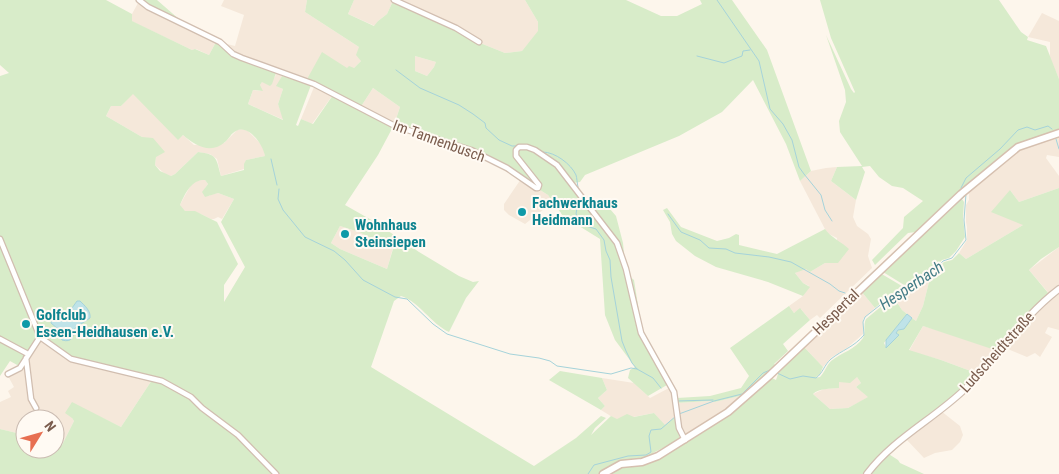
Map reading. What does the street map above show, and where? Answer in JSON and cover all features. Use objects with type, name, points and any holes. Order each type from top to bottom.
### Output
[{"type":"main road","name":"Hespertal","points":[[603,474],[621,464],[642,462],[658,456],[740,403],[939,214],[1011,152],[1022,145],[1059,133]]},
{"type":"street","name":"Im Tannenbusch","points":[[139,0],[155,11],[220,42],[242,58],[314,84],[395,126],[471,150],[507,168],[536,188],[539,185],[516,156],[516,150],[519,147],[526,147],[535,150],[554,162],[617,244],[626,270],[641,333],[674,392],[676,416],[684,440]]},
{"type":"street","points":[[394,0],[456,28],[478,42]]},
{"type":"street","points":[[0,239],[40,336],[71,359],[162,381],[191,397],[238,436],[276,474]]},
{"type":"street","name":"Ludscheidtstraße","points":[[867,474],[885,453],[966,388],[992,361],[1034,310],[1059,289]]},
{"type":"street","points":[[8,374],[20,368],[40,336]]},
{"type":"street","points":[[0,339],[27,356]]},
{"type":"street","points":[[27,356],[31,399],[36,408]]},
{"type":"shaded area","points":[[224,0],[307,0],[305,12],[359,47],[361,61],[354,68],[347,68],[306,81],[238,54],[224,45],[235,46],[244,15],[221,6]]},
{"type":"shaded area","points":[[354,0],[393,1],[387,14],[375,26],[348,14]]},
{"type":"shaded area","points":[[397,0],[525,0],[538,22],[539,31],[522,51],[505,53],[480,43],[472,36]]},
{"type":"shaded area","points":[[138,3],[216,42],[209,55],[196,49],[192,50],[131,21],[132,14]]},
{"type":"shaded area","points":[[1042,13],[1059,21],[1059,79],[1050,58],[1050,42],[1028,37]]},
{"type":"shaded area","points":[[415,56],[436,62],[427,76],[415,71]]},
{"type":"shaded area","points":[[276,73],[282,76],[277,86],[283,89],[278,104],[284,120],[248,104],[253,90],[261,91],[260,85],[262,82],[275,77]]},
{"type":"shaded area","points":[[314,87],[332,96],[312,124],[301,119]]},
{"type":"shaded area","points":[[373,88],[400,107],[394,125],[360,108]]},
{"type":"shaded area","points":[[133,93],[178,139],[183,135],[194,145],[224,143],[237,130],[244,129],[264,148],[265,156],[246,160],[244,169],[221,176],[217,159],[210,154],[198,152],[175,174],[171,176],[166,175],[155,165],[156,157],[142,137],[106,116],[111,106],[121,106]]},
{"type":"shaded area","points":[[1059,135],[1059,157],[1047,155],[1046,158],[1059,176],[1059,188],[1019,202],[1010,190],[1023,225],[966,259],[959,253],[967,240],[966,205],[969,200],[969,192],[1016,152],[1028,145]]},
{"type":"shaded area","points":[[837,167],[831,181],[856,200],[853,217],[857,226],[868,234],[871,239],[868,256],[872,268],[820,318],[817,315],[810,320],[801,309],[794,313],[789,306],[803,296],[809,286],[803,283],[795,273],[806,268],[810,272],[825,263],[838,263],[837,238],[827,233],[800,181],[811,171]]},
{"type":"shaded area","points":[[521,179],[536,190],[540,190],[548,195],[553,202],[525,224],[504,210],[504,204]]},
{"type":"shaded area","points":[[205,180],[208,184],[205,188],[209,196],[218,193],[234,199],[222,219],[218,217],[211,219],[181,208],[180,205],[191,185],[195,181]]},
{"type":"shaded area","points":[[340,226],[359,232],[393,248],[387,269],[340,249],[331,243]]},
{"type":"shaded area","points":[[1059,247],[1059,330],[1048,327],[1045,333],[1052,337],[1040,357],[1035,353],[1027,357],[1010,350],[1007,346],[1028,319],[1052,297],[1029,270]]},
{"type":"shaded area","points":[[931,274],[923,306],[916,321],[902,310],[894,298],[909,291]]},
{"type":"shaded area","points":[[861,291],[875,308],[863,319],[863,334],[847,348],[832,357],[823,367],[803,346]]},
{"type":"shaded area","points":[[923,326],[997,350],[976,373],[909,351]]},
{"type":"shaded area","points":[[41,340],[152,380],[121,427],[76,405],[72,418],[74,421],[65,439],[65,409],[15,409],[15,433],[0,429],[0,402],[11,397],[8,391],[14,387],[8,376],[25,367],[29,356]]},
{"type":"shaded area","points":[[857,377],[861,383],[856,387],[869,397],[848,408],[830,409],[813,394],[824,389],[839,388],[838,381]]},
{"type":"shaded area","points":[[602,378],[634,383],[650,398],[669,388],[672,394],[675,417],[665,426],[654,413],[617,420],[601,410],[605,406],[598,398],[607,390]]},
{"type":"shaded area","points":[[740,396],[742,398],[729,409],[686,436],[683,429],[681,429],[676,403],[715,402]]},
{"type":"shaded area","points":[[941,411],[960,426],[963,435],[960,442],[952,450],[935,453],[924,458],[906,439]]},
{"type":"green space","points":[[0,0],[106,0],[132,14],[132,21],[192,50],[195,49],[209,55],[216,42],[236,57],[276,73],[270,86],[262,82],[260,85],[263,91],[253,90],[248,104],[283,120],[278,104],[283,89],[276,86],[282,76],[311,85],[296,125],[298,126],[301,119],[313,124],[333,95],[306,81],[322,52],[347,68],[349,66],[354,68],[361,61],[356,55],[359,47],[305,12],[307,0],[354,0],[348,14],[374,26],[387,14],[393,1],[505,53],[522,51],[538,31],[538,22],[525,0],[626,0],[661,16],[677,16],[702,4],[700,0],[732,0],[767,50],[811,171],[800,181],[786,144],[753,80],[722,112],[679,136],[585,175],[580,182],[573,183],[566,174],[527,146],[514,152],[536,181],[534,184],[489,157],[394,125],[378,155],[345,205],[459,276],[473,282],[479,281],[466,298],[449,332],[408,299],[401,296],[394,301],[371,367],[534,466],[576,438],[601,416],[606,418],[595,428],[591,435],[611,416],[617,419],[627,414],[634,417],[654,413],[665,425],[675,417],[680,439],[653,453],[650,457],[616,463],[599,474],[0,474],[0,429],[15,433],[15,459],[65,459],[65,439],[74,421],[65,413],[72,402],[121,427],[152,380],[70,361],[41,340],[29,356],[25,367],[20,369],[19,366],[10,361],[0,376],[0,76],[9,73],[0,65]],"holes":[[[415,56],[436,62],[427,76],[415,71]],[[373,88],[400,107],[394,125],[360,108]],[[133,94],[178,140],[183,135],[197,145],[214,148],[220,146],[234,132],[246,130],[258,141],[265,156],[246,160],[244,170],[221,176],[215,158],[209,154],[198,152],[175,174],[171,176],[160,171],[155,165],[156,157],[165,152],[153,138],[142,137],[106,116],[111,106],[121,106]],[[205,180],[208,184],[202,192],[205,197],[218,193],[234,199],[221,222],[245,267],[224,302],[224,285],[238,264],[217,222],[195,211],[185,211],[180,205],[188,189],[198,181]],[[340,226],[359,232],[393,249],[387,269],[340,249],[331,243]]]},
{"type":"green space","points":[[140,0],[157,0],[180,20],[178,22]]},
{"type":"green space","points":[[820,0],[999,0],[1021,32],[1028,37],[1027,40],[1046,46],[1059,79],[1059,131],[1018,145],[959,191],[916,232],[908,233],[875,265],[872,260],[903,228],[904,217],[923,201],[903,188],[892,186],[879,177],[870,166],[862,167],[865,172],[856,200],[831,181],[837,167],[862,166],[840,132],[839,121],[846,102],[845,90],[826,35],[851,89],[855,92],[831,38]]},
{"type":"green space","points":[[521,148],[535,151],[553,163],[587,199],[610,209],[616,216],[623,243],[625,264],[629,276],[634,280],[640,318],[640,335],[667,385],[648,396],[628,378],[630,370],[635,367],[615,340],[605,315],[600,239],[563,216],[548,195],[540,190],[540,185],[517,155],[517,150]]},
{"type":"green space","points":[[1059,188],[1059,247],[1029,270],[1049,294],[1025,317],[998,351],[923,326],[909,350],[976,373],[960,390],[884,451],[900,463],[924,474],[606,474],[625,465],[647,463],[727,416],[744,403],[770,377],[776,380],[779,371],[803,346],[823,367],[820,374],[815,378],[820,377],[831,361],[860,342],[864,336],[866,319],[894,298],[907,314],[884,343],[886,347],[899,335],[896,333],[908,324],[912,318],[916,321],[923,306],[931,274],[944,262],[952,260],[959,253],[966,259],[1023,225],[991,212],[1010,190],[1019,202]],"holes":[[[857,377],[861,383],[856,387],[868,397],[848,408],[830,409],[813,394],[821,390],[839,388],[839,382],[850,383]]]},
{"type":"green space","points":[[962,199],[964,202],[965,237],[949,258],[942,260],[932,271],[909,288],[883,272]]},
{"type":"green space","points":[[667,208],[681,227],[717,241],[736,234],[739,235],[739,245],[777,254],[825,229],[849,249],[838,263],[825,263],[810,272],[806,269],[795,273],[803,283],[810,287],[803,296],[768,282],[716,267],[695,256],[676,241],[672,234],[670,222],[663,210]]},
{"type":"green space","points":[[880,273],[907,289],[888,297],[875,308],[861,291]]},
{"type":"green space","points":[[789,306],[794,313],[800,308],[810,320],[783,344],[788,351],[774,364],[777,366],[742,398],[740,396],[715,402],[676,403],[677,398],[710,396],[741,388],[749,376],[730,348]]},
{"type":"green space","points":[[560,371],[602,378],[607,390],[598,398],[605,406],[601,410],[549,380]]},
{"type":"water","points":[[77,301],[80,301],[87,309],[90,313],[90,318],[75,328],[70,340],[62,340],[58,329],[51,323],[52,320],[55,317],[67,315]]},
{"type":"water","points":[[907,314],[912,318],[904,329],[898,330],[896,333],[899,335],[886,348],[886,340]]},
{"type":"waterway","points":[[717,0],[759,61],[770,109],[783,124],[792,140],[799,167],[821,195],[825,210],[832,221]]},
{"type":"waterway","points":[[697,56],[724,63],[742,56],[743,51],[750,50]]},
{"type":"waterway","points":[[396,70],[420,88],[459,105],[473,114],[485,123],[486,128],[499,140],[512,146],[518,146]]},
{"type":"waterway","name":"Hesperbach","points":[[961,188],[966,178],[1000,149],[1018,130],[1027,127],[1035,130],[1048,126],[1052,129]]},
{"type":"waterway","name":"Hesperbach","points":[[1056,139],[1059,149]]},
{"type":"waterway","points":[[543,152],[553,154],[562,159],[576,175],[578,187]]},
{"type":"waterway","points":[[271,159],[277,185]]},
{"type":"waterway","points":[[279,189],[278,199],[283,210],[305,237],[334,251],[363,280],[395,297],[407,299],[433,324],[447,334],[510,354],[550,361],[557,366],[611,374],[631,368],[637,369]]},
{"type":"waterway","name":"Hesperbach","points":[[777,373],[790,379],[803,376],[816,378],[831,359],[856,343],[864,335],[863,322],[865,317],[889,298],[908,291],[933,272],[943,261],[952,258],[966,240],[964,220],[966,194]]},
{"type":"waterway","points":[[579,195],[576,214],[586,226],[596,229],[604,240],[610,260],[611,277],[622,341],[626,351],[637,369],[653,378],[661,388]]},
{"type":"waterway","points":[[944,215],[965,196]]},
{"type":"waterway","points":[[668,214],[681,232],[700,240],[709,248],[726,249],[735,253],[791,262],[845,293]]},
{"type":"waterway","points":[[848,296],[874,271]]},
{"type":"waterway","name":"Hesperbach","points":[[679,414],[714,401],[742,394],[763,373],[770,370]]},
{"type":"waterway","points":[[677,401],[713,400]]},
{"type":"waterway","name":"Hesperbach","points":[[588,474],[594,465],[628,456],[646,455],[651,452],[649,436],[651,430],[661,429],[676,416]]},
{"type":"place","name":"Fachwerkhaus Heidmann","points":[[522,212]]},
{"type":"place","name":"Wohnhaus Steinsiepen","points":[[345,234]]},
{"type":"place","name":"Golfclub Essen-Heidhausen e.V.","points":[[26,324]]}]
